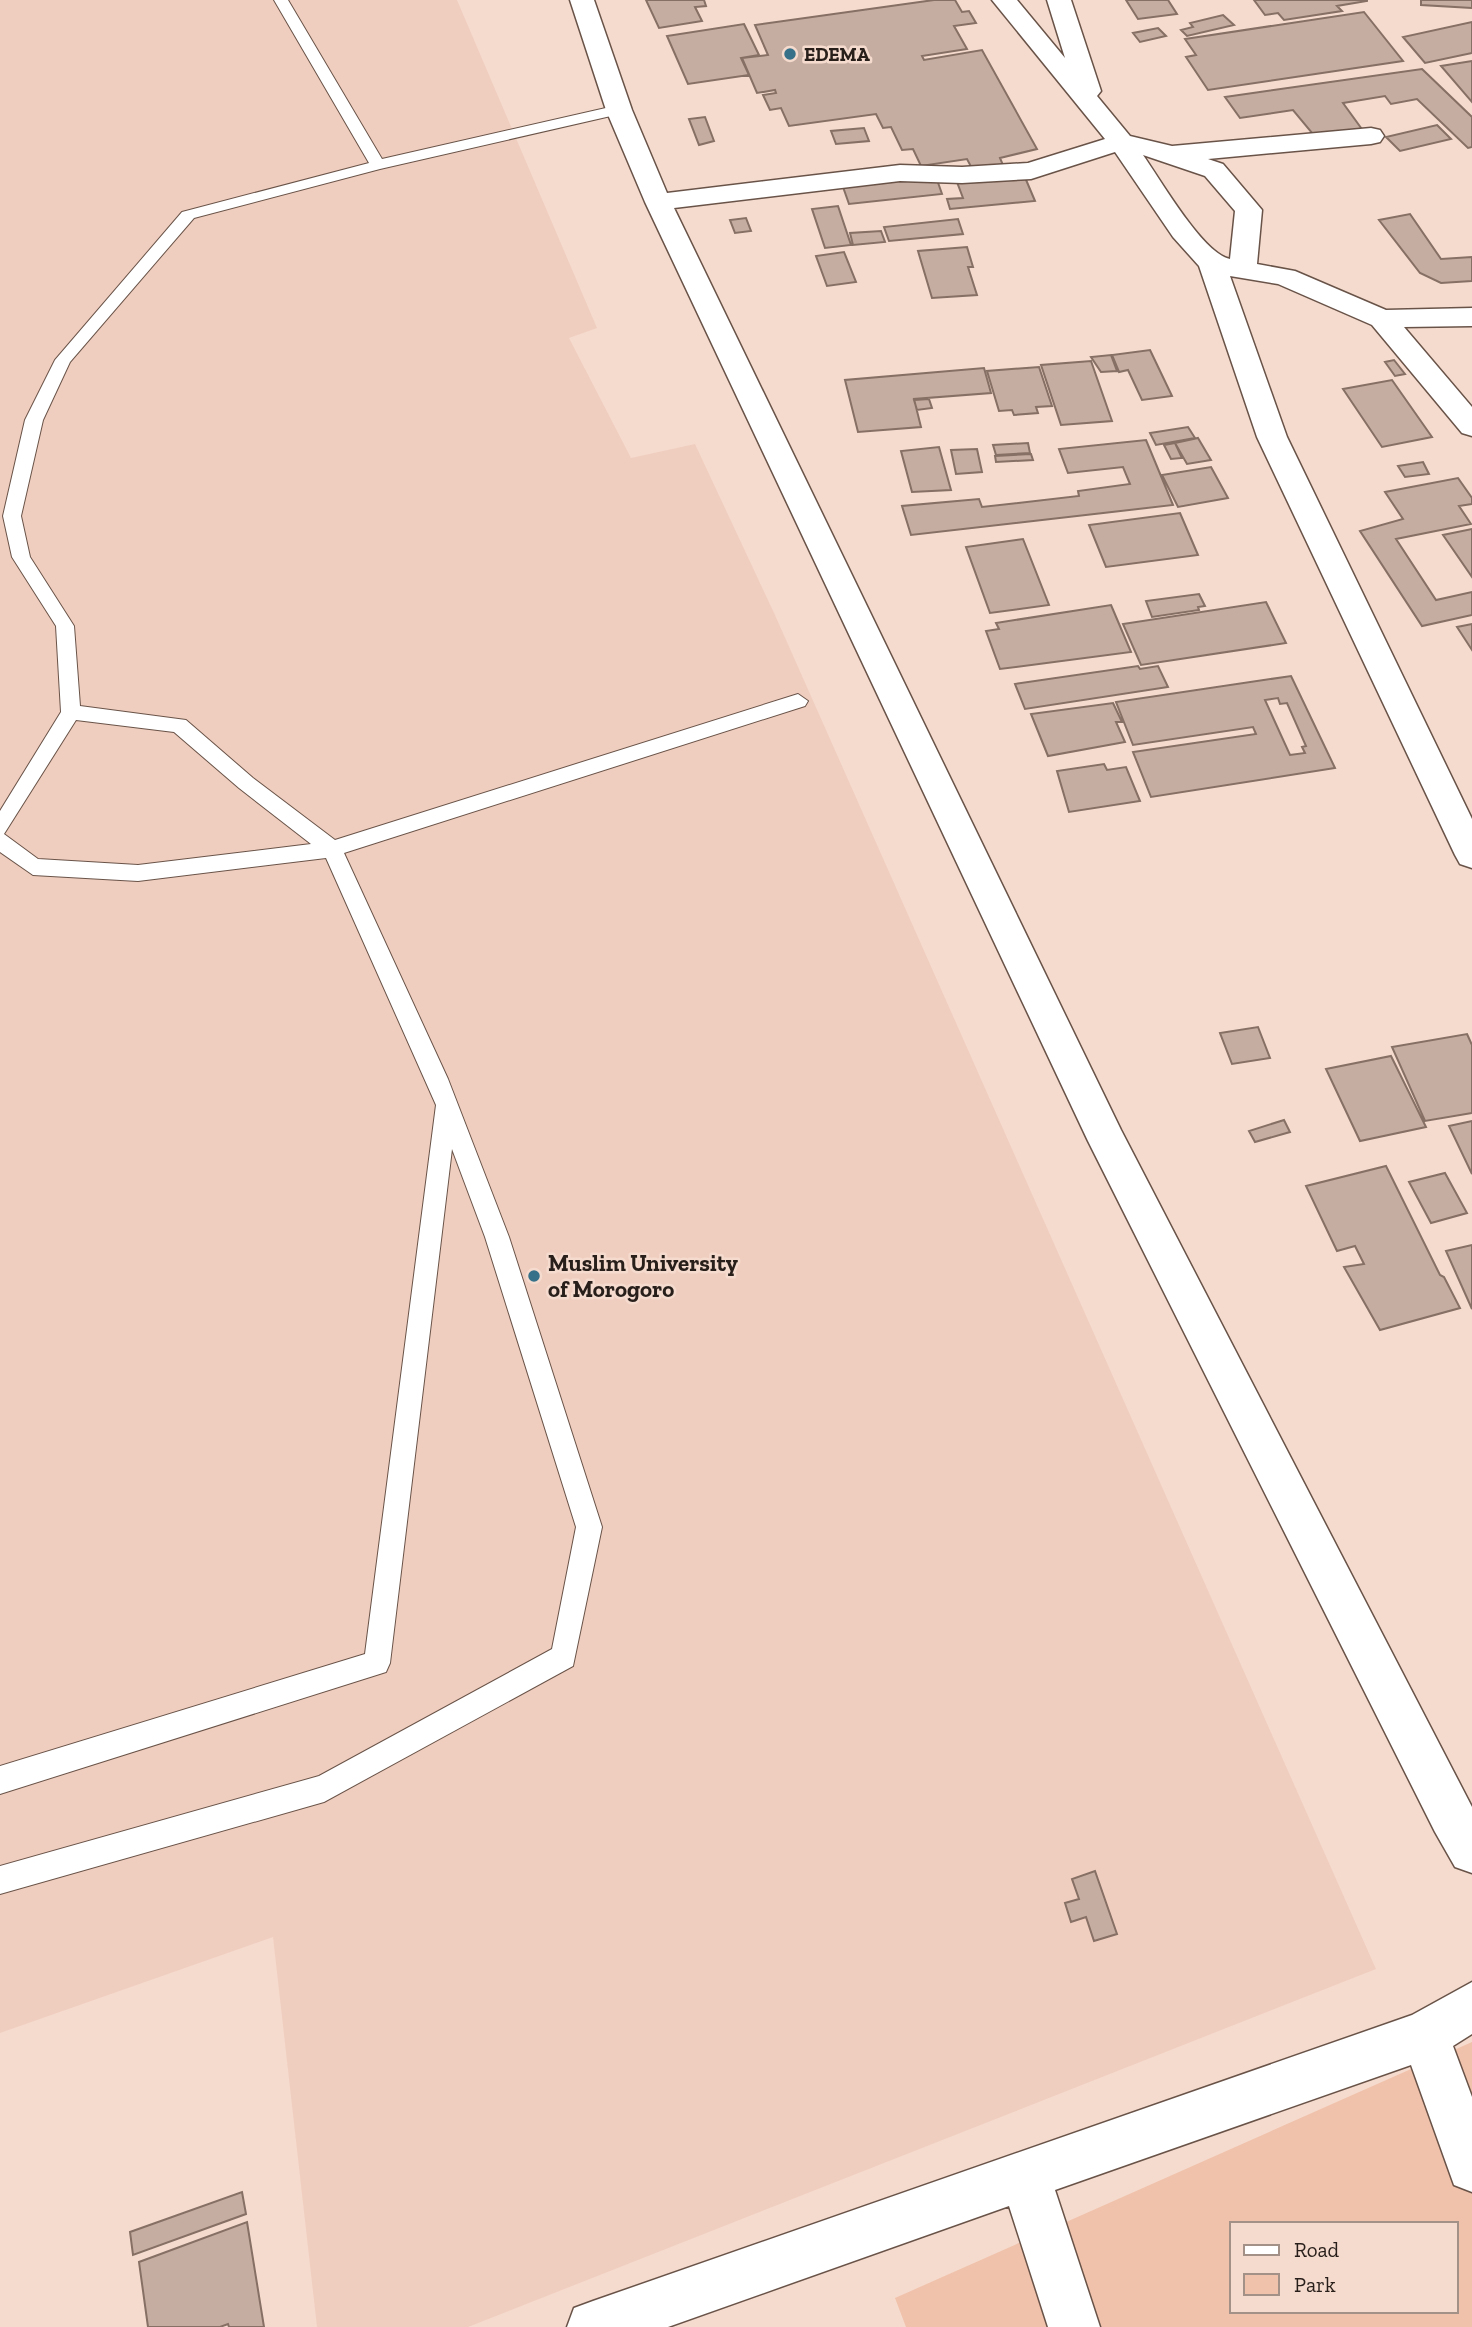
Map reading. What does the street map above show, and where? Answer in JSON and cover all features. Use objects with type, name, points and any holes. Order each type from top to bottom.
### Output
[{"type":"street","points":[[582,0],[619,110],[658,202],[1107,1141],[1451,1816],[1472,1850]]},
{"type":"street","points":[[1004,0],[1121,142],[1183,231],[1212,264],[1272,437],[1472,855]]},
{"type":"street","points":[[1059,0],[1094,109]]},
{"type":"street","points":[[1172,155],[1371,136]]},
{"type":"street","points":[[658,202],[900,173],[932,172],[962,176],[1031,171],[1121,142],[1172,155],[1214,170],[1249,210],[1243,269]]},
{"type":"street","points":[[1212,264],[1285,277],[1382,319],[1472,317]]},
{"type":"street","points":[[1382,319],[1472,426]]},
{"type":"street","points":[[593,2327],[1425,2035],[1472,2006]]},
{"type":"street","points":[[1425,2035],[1472,2167]]},
{"type":"street","points":[[1024,2174],[1074,2327]]},
{"type":"lane","points":[[281,0],[378,165]]},
{"type":"lane","points":[[0,828],[71,712],[65,626],[21,557],[12,516],[34,420],[64,360],[188,215],[378,165],[619,110]]},
{"type":"lane","points":[[0,841],[33,867],[138,873],[332,849],[798,701]]},
{"type":"lane","points":[[0,1880],[324,1788],[564,1657],[589,1527],[497,1237],[447,1104],[332,849],[246,783],[179,725],[71,712]]},
{"type":"lane","points":[[0,1780],[377,1663],[447,1104]]},
{"type":"shaded area","name":"Muslim University of Morogoro","points":[[0,0],[457,0],[597,328],[569,338],[631,458],[695,444],[775,615],[1376,1969],[468,2327],[317,2327],[273,1937],[0,2033]]},
{"type":"green space","points":[[1472,2042],[1472,2327],[906,2327],[895,2298]]},
{"type":"building","points":[[646,0],[704,0],[706,6],[695,7],[702,21],[659,28]]},
{"type":"building","points":[[934,0],[955,0],[962,12],[969,11],[976,23],[954,26],[967,49],[922,56],[924,60],[982,50],[1037,149],[1000,158],[1005,170],[975,174],[967,159],[921,166],[913,149],[902,150],[891,127],[883,128],[876,114],[789,126],[781,108],[770,110],[763,95],[776,93],[775,90],[757,93],[742,58],[768,55],[755,25]]},
{"type":"building","points":[[1126,0],[1168,0],[1177,14],[1138,19]]},
{"type":"building","points":[[1254,0],[1367,1],[1337,6],[1342,11],[1284,20],[1278,13],[1265,15]]},
{"type":"building","points":[[1421,0],[1472,0],[1472,8],[1421,5]]},
{"type":"building","points":[[1364,12],[1403,61],[1208,90],[1186,57],[1196,55],[1185,39]]},
{"type":"building","points":[[1223,15],[1234,25],[1187,36],[1181,30],[1193,27],[1190,23]]},
{"type":"building","points":[[1472,22],[1472,53],[1425,63],[1403,37]]},
{"type":"building","points":[[744,24],[759,55],[741,58],[749,75],[688,84],[667,36]]},
{"type":"building","points":[[1158,28],[1166,36],[1140,42],[1133,33]]},
{"type":"building","points":[[1472,61],[1472,102],[1441,66]]},
{"type":"building","points":[[1422,69],[1472,117],[1472,147],[1468,148],[1417,99],[1391,104],[1385,96],[1343,103],[1364,132],[1317,139],[1293,110],[1240,118],[1225,97]]},
{"type":"building","points":[[705,117],[714,141],[699,145],[689,119]]},
{"type":"building","points":[[1437,125],[1451,139],[1400,151],[1386,137]]},
{"type":"building","points":[[864,128],[869,141],[836,144],[831,131]]},
{"type":"building","points":[[935,174],[942,194],[849,204],[842,184]]},
{"type":"building","points":[[1024,175],[1035,201],[950,209],[947,199],[963,198],[957,182]]},
{"type":"building","points":[[838,206],[851,245],[825,248],[812,209]]},
{"type":"building","points":[[1410,214],[1441,259],[1472,257],[1472,281],[1441,283],[1420,273],[1379,220]]},
{"type":"building","points":[[746,218],[751,231],[735,233],[730,220]]},
{"type":"building","points":[[958,219],[963,234],[889,241],[884,227]]},
{"type":"building","points":[[881,231],[885,242],[853,245],[850,233]]},
{"type":"building","points":[[967,247],[973,267],[968,267],[977,295],[932,298],[918,251]]},
{"type":"building","points":[[844,252],[856,282],[827,286],[816,256]]},
{"type":"building","points":[[1150,350],[1172,396],[1142,400],[1128,370],[1119,372],[1112,355]]},
{"type":"building","points":[[1111,355],[1117,371],[1101,372],[1091,357]]},
{"type":"building","points":[[1394,360],[1405,374],[1395,376],[1385,362]]},
{"type":"building","points":[[1091,361],[1112,421],[1061,425],[1041,365]]},
{"type":"building","points":[[1039,367],[1052,406],[1036,407],[1038,413],[1014,415],[1012,410],[999,411],[987,371]]},
{"type":"building","points":[[984,368],[991,393],[914,399],[921,427],[858,432],[845,380]]},
{"type":"building","points":[[1392,380],[1432,437],[1382,447],[1343,389]]},
{"type":"building","points":[[929,399],[932,408],[917,410],[914,400]]},
{"type":"building","points":[[1188,427],[1195,438],[1156,445],[1150,433]]},
{"type":"building","points":[[1198,438],[1211,460],[1187,464],[1175,443]]},
{"type":"building","points":[[1146,440],[1173,505],[911,535],[902,506],[979,499],[982,507],[1079,496],[1078,491],[1130,484],[1123,467],[1068,473],[1059,449]]},
{"type":"building","points":[[1028,443],[1030,453],[996,455],[993,445]]},
{"type":"building","points":[[1175,443],[1182,458],[1171,459],[1164,445]]},
{"type":"building","points":[[939,447],[951,490],[912,492],[901,451]]},
{"type":"building","points":[[977,449],[982,472],[956,474],[951,450]]},
{"type":"building","points":[[1031,454],[1033,460],[996,462],[995,456]]},
{"type":"building","points":[[1423,462],[1429,474],[1405,477],[1398,466]]},
{"type":"building","points":[[1211,467],[1228,498],[1178,507],[1162,475]]},
{"type":"building","points":[[1458,478],[1472,498],[1472,504],[1459,506],[1471,524],[1396,539],[1436,600],[1472,592],[1472,615],[1422,626],[1360,531],[1403,519],[1385,492]]},
{"type":"building","points":[[1180,513],[1198,555],[1106,567],[1089,525]]},
{"type":"building","points":[[1472,529],[1472,577],[1443,535]]},
{"type":"building","points":[[1023,539],[1049,605],[990,613],[966,547]]},
{"type":"building","points":[[1199,594],[1205,606],[1198,607],[1199,610],[1152,617],[1146,601]]},
{"type":"building","points":[[1266,602],[1286,643],[1141,665],[1123,624]]},
{"type":"building","points":[[1111,605],[1131,652],[1000,669],[986,631],[999,629],[996,623]]},
{"type":"building","points":[[1472,624],[1472,650],[1457,627]]},
{"type":"building","points":[[1138,666],[1140,669],[1158,666],[1168,687],[1025,709],[1015,684]]},
{"type":"building","points":[[1291,676],[1335,768],[1151,797],[1133,752],[1256,734],[1253,727],[1133,745],[1116,702]],"holes":[[[1278,698],[1280,704],[1287,703],[1306,746],[1302,747],[1305,753],[1290,755],[1265,700]]]},
{"type":"building","points":[[1113,703],[1122,722],[1116,722],[1125,742],[1048,756],[1031,714]]},
{"type":"building","points":[[1104,764],[1107,770],[1126,767],[1140,801],[1069,812],[1057,771]]},
{"type":"building","points":[[1258,1027],[1270,1058],[1232,1064],[1220,1033]]},
{"type":"building","points":[[1467,1034],[1472,1045],[1472,1113],[1425,1121],[1392,1047]]},
{"type":"building","points":[[1391,1056],[1426,1127],[1360,1141],[1326,1069]]},
{"type":"building","points":[[1284,1120],[1290,1132],[1255,1142],[1249,1131]]},
{"type":"building","points":[[1472,1121],[1472,1174],[1449,1126]]},
{"type":"building","points":[[1386,1166],[1440,1275],[1444,1277],[1460,1308],[1380,1330],[1344,1267],[1364,1264],[1355,1246],[1337,1251],[1306,1186]]},
{"type":"building","points":[[1445,1173],[1467,1213],[1431,1223],[1409,1182]]},
{"type":"building","points":[[1472,1245],[1472,1309],[1446,1251]]},
{"type":"building","points":[[1095,1871],[1117,1934],[1094,1941],[1086,1917],[1071,1922],[1065,1903],[1079,1899],[1072,1879]]},
{"type":"building","points":[[242,2192],[246,2214],[133,2255],[130,2232]]},
{"type":"building","points":[[247,2222],[264,2327],[229,2327],[228,2324],[220,2327],[148,2327],[139,2262]]},
{"type":"place","name":"EDEMA","points":[[790,54]]},
{"type":"place","name":"Muslim University of Morogoro","points":[[534,1276]]}]
